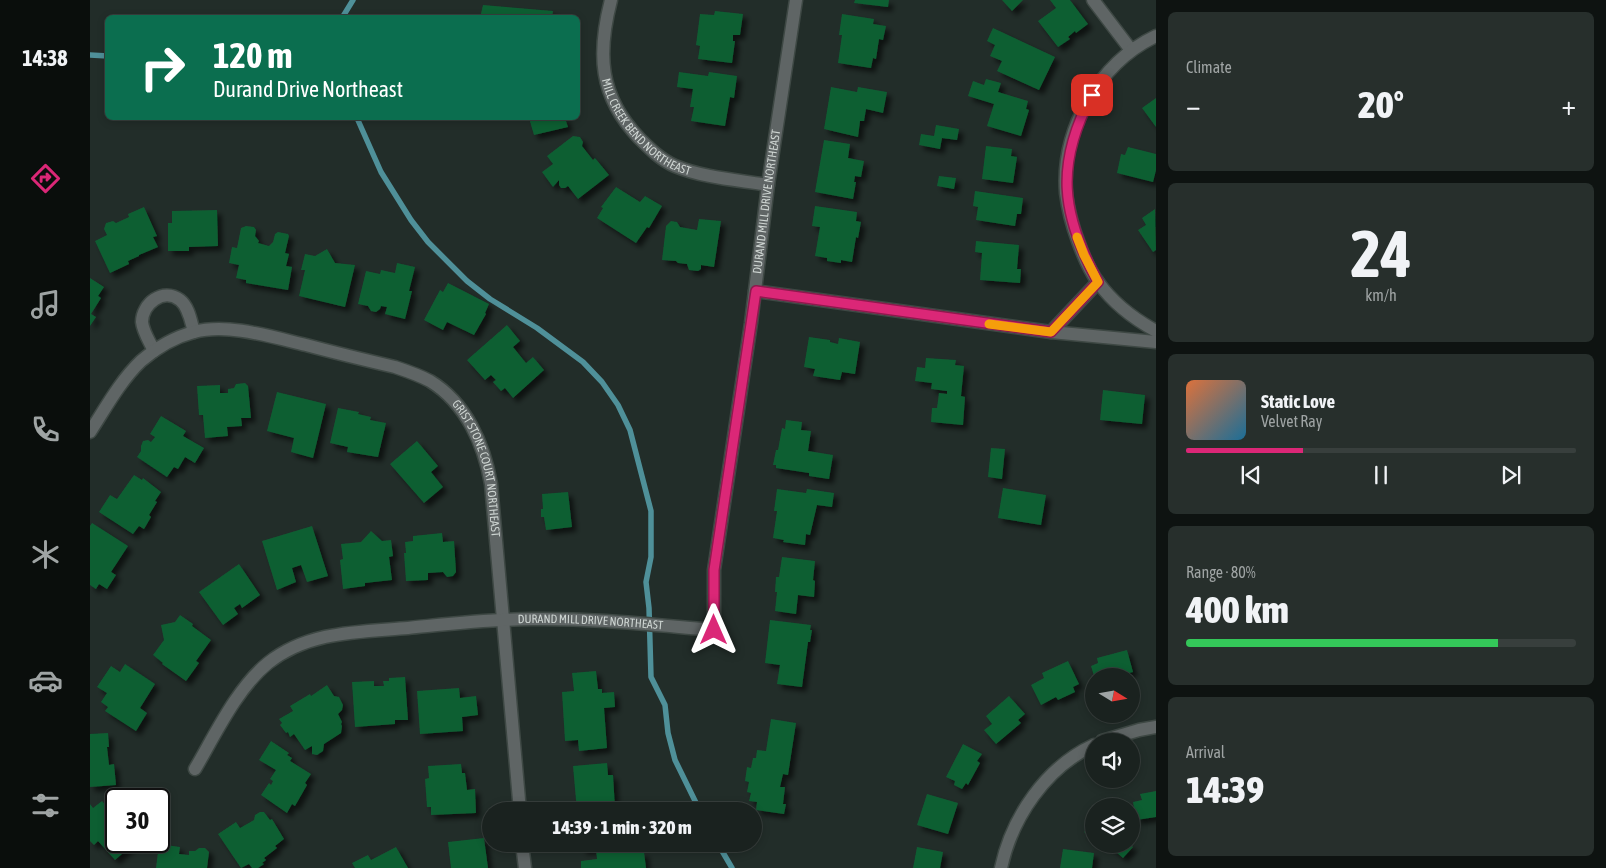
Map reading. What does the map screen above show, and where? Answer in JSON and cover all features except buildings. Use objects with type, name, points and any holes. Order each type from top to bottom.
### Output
[{"type":"street","name":"MILL CREEK BEND NORTHEAST","points":[[611,0],[602,50],[603,66],[606,81],[617,109],[634,133],[653,152],[674,166],[706,174],[768,185]]},
{"type":"street","name":"DURAND MILL DRIVE NORTHEAST","points":[[195,769],[241,693],[269,662],[304,643],[330,635],[504,619],[559,619],[714,630],[714,570],[756,291],[768,185],[796,0]]},
{"type":"street","points":[[1093,0],[1131,50]]},
{"type":"street","points":[[1156,36],[1131,50],[1115,65],[1092,95],[1076,128],[1068,160],[1066,192],[1072,221],[1084,255],[1098,282],[1118,305],[1136,320],[1156,331]]},
{"type":"street","points":[[1051,332],[1098,282]]},
{"type":"street","points":[[756,291],[1051,332],[1156,342]]},
{"type":"street","points":[[154,351],[143,328],[143,316],[146,306],[160,297],[170,296],[179,300],[186,308],[194,332]]},
{"type":"street","name":"GRIST STONE COURT NORTHEAST","points":[[90,432],[128,375],[141,362],[154,351],[194,332],[210,330],[251,333],[395,367],[431,382],[455,402],[479,440],[488,464],[504,619],[519,802]]},
{"type":"street","points":[[1129,733],[1156,727]]},
{"type":"street","points":[[1001,868],[1004,852],[1017,820],[1042,784],[1068,760],[1085,749]]},
{"type":"street","points":[[523,852],[525,868]]},
{"type":"waterway","points":[[344,15],[353,0]]},
{"type":"waterway","points":[[90,55],[105,56]]},
{"type":"waterway","points":[[358,120],[381,172],[411,220],[428,242],[467,281],[490,299],[537,328],[583,362],[602,382],[618,405],[630,430],[651,511],[651,557],[646,582],[649,608],[651,677],[665,705],[668,733],[675,760],[696,802]]},
{"type":"waterway","points":[[723,852],[732,868]]},
{"type":"slow traffic","points":[[989,324],[1051,332],[1098,282],[1077,237]]},
{"type":"route","points":[[714,630],[714,570],[756,291],[1051,332],[1098,282],[1075,232],[1066,192],[1066,176],[1072,142],[1082,113],[1092,95]]}]
